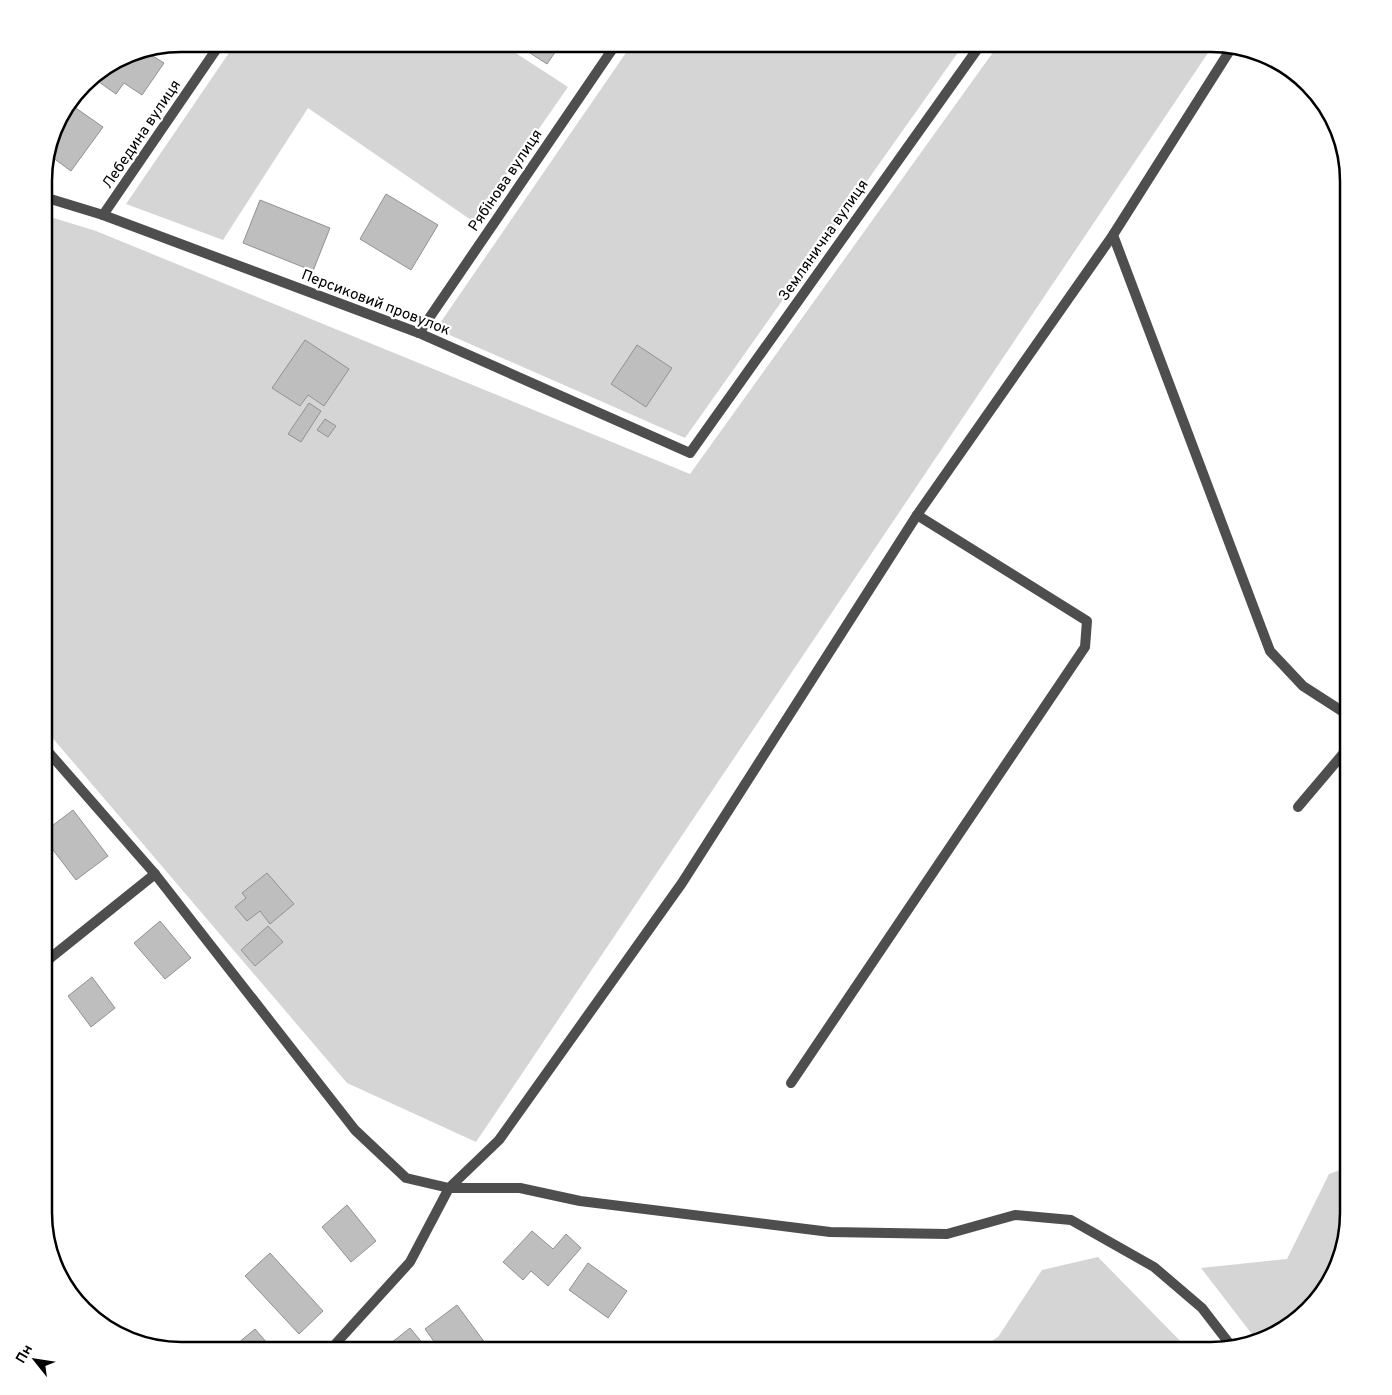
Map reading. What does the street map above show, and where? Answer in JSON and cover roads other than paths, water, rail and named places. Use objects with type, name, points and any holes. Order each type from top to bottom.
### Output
[{"type":"street","name":"Лебедина вулиця","points":[[103,216],[214,53]]},
{"type":"street","name":"Рябінова вулиця","points":[[420,333],[610,53]]},
{"type":"street","name":"Землянична вулиця","points":[[690,453],[975,53]]},
{"type":"street","points":[[337,1342],[410,1262],[449,1188],[499,1140],[682,883],[917,515],[1113,235],[1228,54]]},
{"type":"street","name":"Персиковий провулок","points":[[53,200],[103,216],[420,333],[690,453]]},
{"type":"street","points":[[1113,235],[1270,651],[1303,686],[1340,710]]},
{"type":"street","points":[[791,1083],[1084,647],[1088,621],[917,515]]},
{"type":"street","points":[[52,757],[155,874],[355,1130],[406,1178],[449,1188],[520,1188],[580,1201],[830,1232],[947,1234],[1015,1215],[1071,1220],[1154,1268],[1202,1308],[1227,1341]]},
{"type":"street","points":[[1298,807],[1340,757]]},
{"type":"street","points":[[52,956],[155,874]]}]
